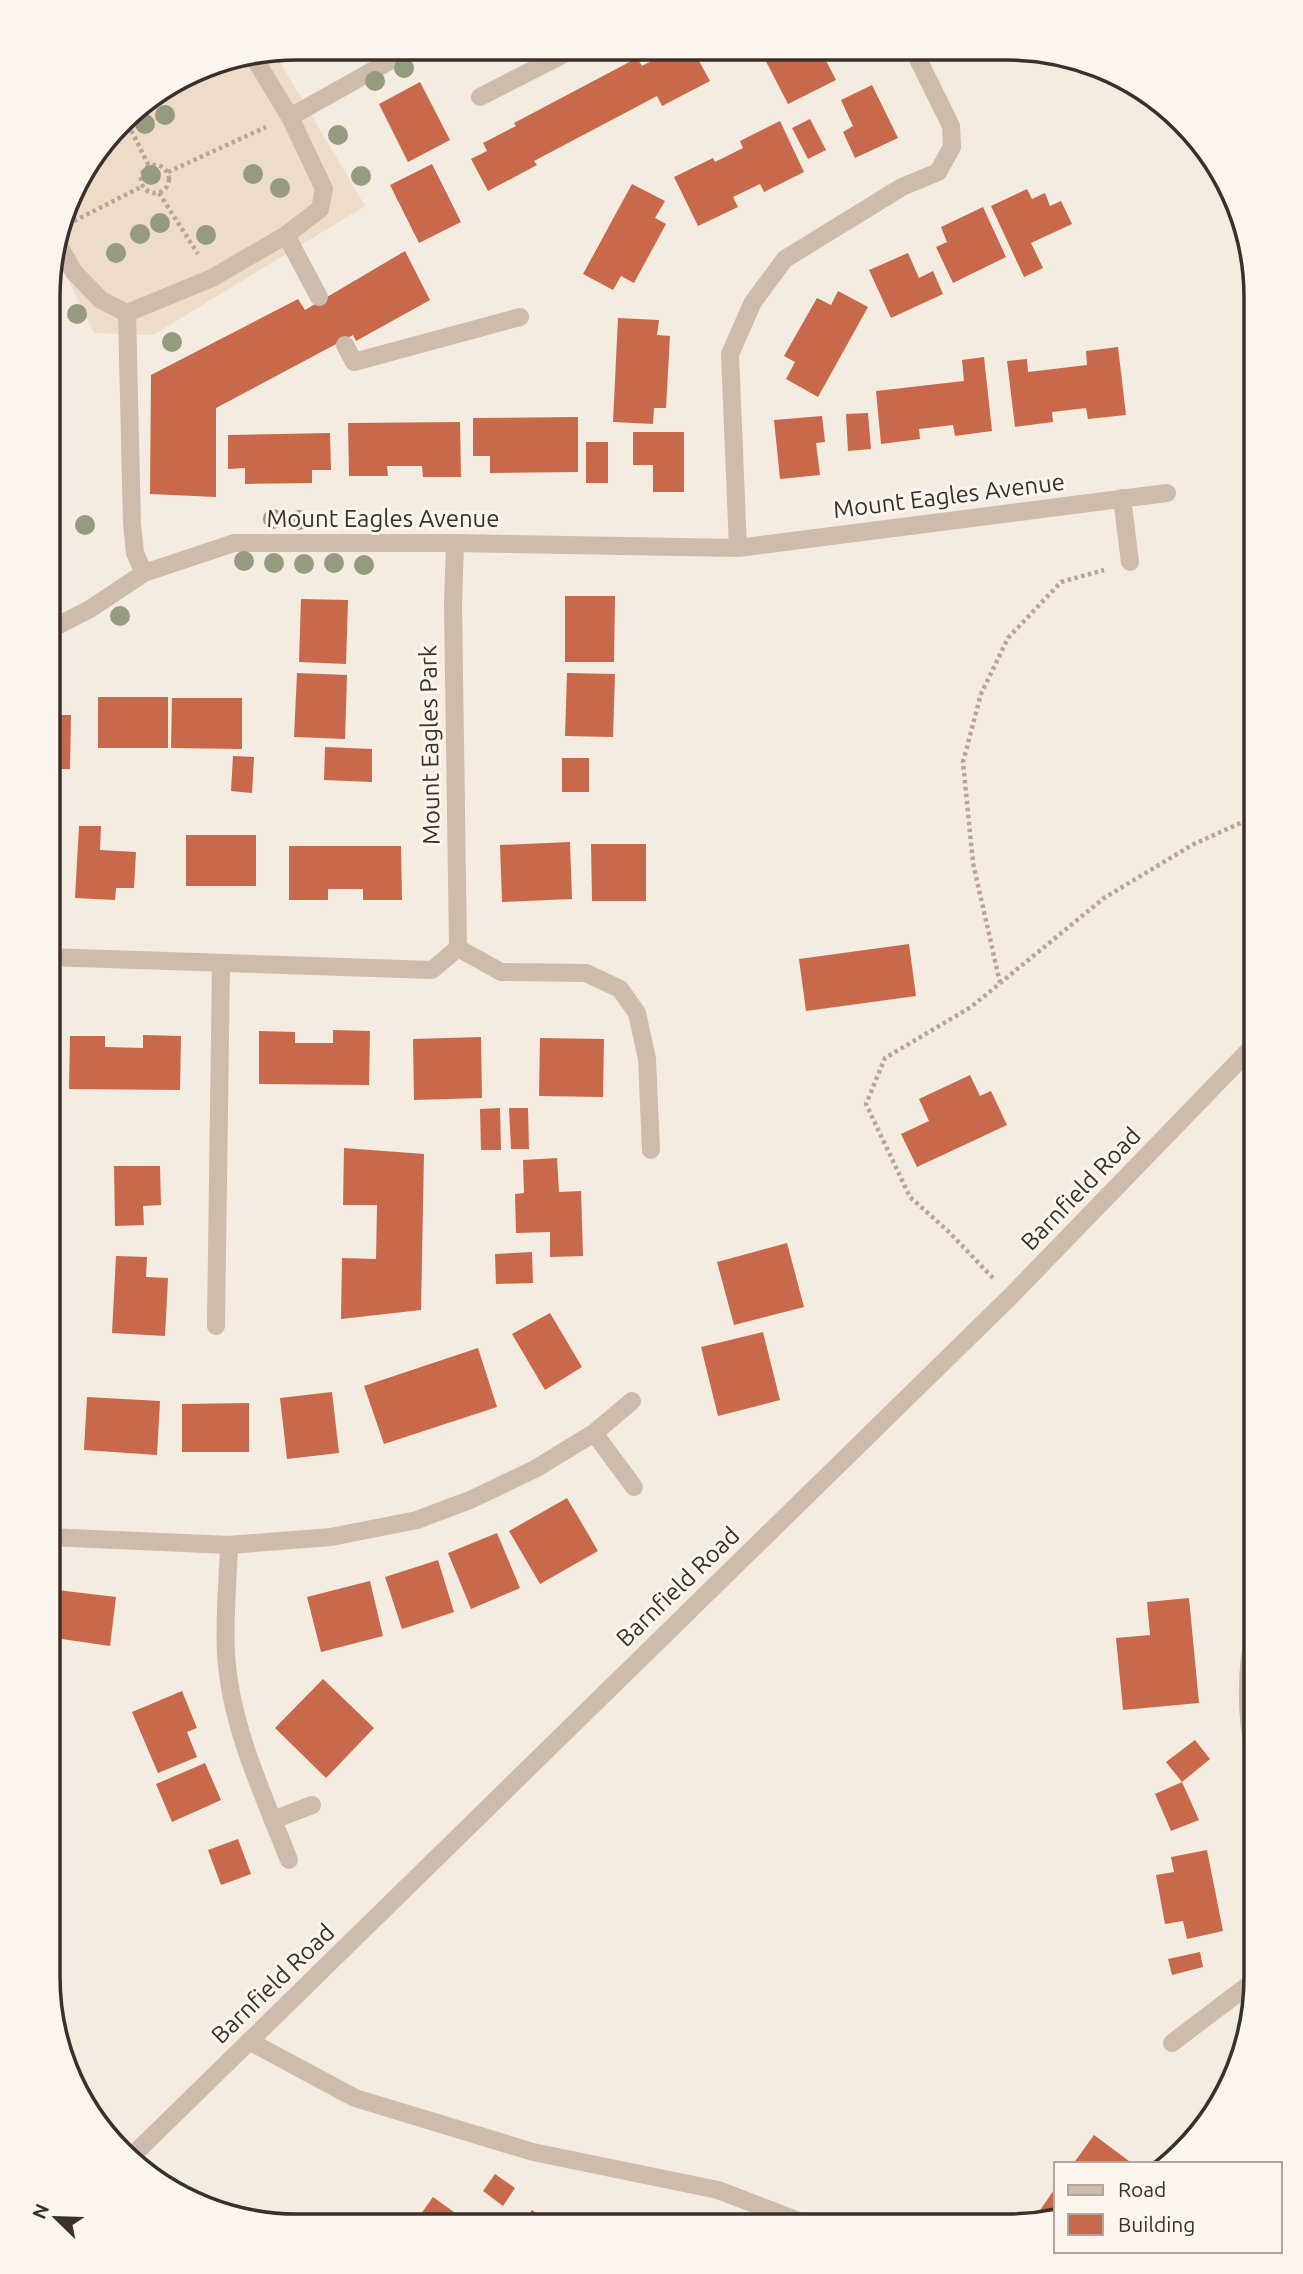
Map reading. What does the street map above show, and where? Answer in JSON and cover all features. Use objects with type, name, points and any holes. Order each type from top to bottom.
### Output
[{"type":"street","points":[[290,117],[392,60]]},
{"type":"street","points":[[480,97],[548,60]]},
{"type":"street","points":[[738,548],[730,354],[753,302],[785,259],[902,187],[938,172],[952,147],[951,126],[918,60]]},
{"type":"street","points":[[64,255],[74,272],[102,300],[127,313],[212,278],[286,235],[320,209],[324,189],[290,117],[257,63]]},
{"type":"street","points":[[286,235],[319,297]]},
{"type":"street","points":[[127,313],[131,524],[135,553],[144,573]]},
{"type":"street","points":[[345,345],[354,362],[520,317]]},
{"type":"street","name":"Mount Eagles Avenue","points":[[60,624],[144,573],[234,543],[455,543],[738,548],[1167,493]]},
{"type":"street","points":[[1122,498],[1130,562]]},
{"type":"street","name":"Mount Eagles Park","points":[[455,543],[453,604],[458,947]]},
{"type":"street","points":[[60,957],[432,970],[458,947],[501,972],[586,973],[620,989],[637,1013],[648,1059],[651,1150]]},
{"type":"street","points":[[216,1326],[221,964]]},
{"type":"street","name":"Barnfield Road","points":[[136,2152],[1011,1296],[1244,1055]]},
{"type":"street","points":[[60,1538],[229,1545],[331,1538],[417,1520],[470,1500],[535,1469],[594,1433],[632,1401]]},
{"type":"street","points":[[594,1433],[634,1487]]},
{"type":"street","points":[[229,1545],[226,1654],[233,1698],[246,1752],[289,1860]]},
{"type":"street","points":[[273,1820],[312,1805]]},
{"type":"street","points":[[1172,2043],[1243,1989]]},
{"type":"street","points":[[249,2041],[355,2098],[533,2152],[718,2190],[780,2214]]},
{"type":"path","points":[[168,172],[290,117]]},
{"type":"path","points":[[130,128],[149,166]]},
{"type":"path","points":[[159,165],[168,172],[169,183],[159,193],[150,192],[141,181],[142,172],[149,166],[159,165]]},
{"type":"path","points":[[72,222],[143,186]]},
{"type":"path","points":[[159,193],[212,278]]},
{"type":"path","points":[[1000,983],[973,863],[963,762],[981,694],[1008,638],[1061,582],[1130,562]]},
{"type":"path","points":[[1011,1296],[949,1232],[910,1197],[866,1104],[885,1058],[971,1007],[1104,898],[1192,845],[1244,822]]},
{"type":"shaded area","points":[[279,61],[365,206],[153,335],[94,333],[62,266],[72,220],[99,165],[118,140],[140,118],[178,91],[235,68]]},
{"type":"building","points":[[633,60],[638,60],[642,66],[653,60],[698,60],[710,81],[662,106],[657,96],[534,161],[537,165],[488,191],[471,159],[487,151],[483,143],[516,126],[514,123]]},
{"type":"building","points":[[765,60],[826,60],[836,80],[788,104]]},
{"type":"building","points":[[420,82],[450,140],[408,162],[379,104]]},
{"type":"building","points":[[872,85],[898,138],[855,158],[843,132],[853,126],[841,100]]},
{"type":"building","points":[[810,119],[826,150],[808,159],[792,128]]},
{"type":"building","points":[[780,121],[804,172],[764,192],[760,184],[733,197],[738,207],[698,226],[674,177],[713,158],[715,162],[743,148],[740,141]]},
{"type":"building","points":[[432,164],[461,222],[419,243],[390,185]]},
{"type":"building","points":[[632,184],[665,201],[655,218],[666,224],[634,283],[621,276],[613,290],[583,274]]},
{"type":"building","points":[[1027,189],[1032,199],[1045,193],[1050,206],[1061,201],[1072,224],[1031,243],[1043,268],[1024,277],[991,206]]},
{"type":"building","points":[[983,207],[1006,257],[953,283],[936,247],[947,242],[941,227]]},
{"type":"building","points":[[405,251],[430,300],[356,341],[353,335],[216,408],[216,497],[150,494],[151,375],[298,299],[305,310]]},
{"type":"building","points":[[908,253],[919,278],[933,271],[943,294],[891,318],[869,270]]},
{"type":"building","points":[[838,291],[868,307],[818,397],[786,379],[795,362],[784,356],[817,298],[831,305]]},
{"type":"building","points":[[618,318],[659,320],[657,335],[670,336],[666,408],[654,408],[653,424],[613,422]]},
{"type":"building","points":[[1118,347],[1126,415],[1088,419],[1086,408],[1052,412],[1053,422],[1015,427],[1007,361],[1027,359],[1028,372],[1087,365],[1086,351]]},
{"type":"building","points":[[984,357],[992,431],[955,436],[953,425],[919,429],[920,439],[881,444],[876,391],[964,381],[962,360]]},
{"type":"building","points":[[868,413],[871,449],[848,451],[846,414]]},
{"type":"building","points":[[822,416],[825,442],[816,443],[820,475],[780,479],[774,420]]},
{"type":"building","points":[[578,417],[578,472],[490,473],[490,456],[473,456],[473,418]]},
{"type":"building","points":[[460,422],[461,477],[423,477],[422,466],[387,466],[388,476],[349,476],[348,423]]},
{"type":"building","points":[[633,432],[684,432],[684,492],[653,492],[653,465],[633,465]]},
{"type":"building","points":[[330,433],[331,470],[312,470],[312,483],[245,484],[245,468],[228,469],[228,435]]},
{"type":"building","points":[[586,442],[608,442],[608,483],[586,483]]},
{"type":"building","points":[[565,596],[615,596],[614,662],[565,662]]},
{"type":"building","points":[[301,599],[348,600],[346,664],[299,662]]},
{"type":"building","points":[[297,673],[347,675],[345,739],[294,737]]},
{"type":"building","points":[[567,673],[615,674],[613,737],[565,736]]},
{"type":"building","points":[[98,697],[168,697],[168,748],[98,748]]},
{"type":"building","points":[[172,698],[242,698],[242,749],[171,748]]},
{"type":"building","points":[[60,715],[71,715],[70,769],[60,769]]},
{"type":"building","points":[[325,747],[372,749],[372,782],[324,780]]},
{"type":"building","points":[[233,756],[254,757],[252,793],[231,791]]},
{"type":"building","points":[[562,758],[589,758],[589,792],[562,792]]},
{"type":"building","points":[[79,826],[101,826],[100,850],[136,852],[134,888],[116,888],[115,900],[75,898]]},
{"type":"building","points":[[186,835],[256,835],[256,886],[186,886]]},
{"type":"building","points":[[570,842],[572,899],[502,902],[500,845]]},
{"type":"building","points":[[591,844],[646,844],[646,901],[592,901]]},
{"type":"building","points":[[289,846],[401,846],[402,900],[363,900],[363,889],[328,889],[328,900],[289,900]]},
{"type":"building","points":[[909,944],[916,996],[806,1011],[799,959]]},
{"type":"building","points":[[333,1030],[370,1031],[369,1085],[259,1084],[259,1031],[295,1032],[295,1043],[333,1043]]},
{"type":"building","points":[[143,1035],[181,1036],[180,1090],[69,1089],[70,1036],[105,1036],[105,1047],[143,1048]]},
{"type":"building","points":[[481,1037],[482,1098],[414,1100],[413,1039]]},
{"type":"building","points":[[540,1038],[604,1039],[603,1097],[539,1096]]},
{"type":"building","points":[[970,1075],[980,1096],[991,1091],[1007,1125],[917,1167],[901,1134],[929,1121],[919,1099]]},
{"type":"building","points":[[500,1108],[501,1150],[481,1150],[480,1109]]},
{"type":"building","points":[[509,1108],[528,1108],[529,1149],[511,1149]]},
{"type":"building","points":[[344,1148],[424,1154],[421,1310],[341,1319],[342,1258],[376,1259],[377,1205],[343,1205]]},
{"type":"building","points":[[557,1158],[559,1192],[581,1191],[583,1256],[550,1257],[550,1232],[516,1233],[515,1194],[524,1193],[523,1160]]},
{"type":"building","points":[[114,1166],[160,1166],[161,1205],[143,1206],[144,1225],[115,1226]]},
{"type":"building","points":[[787,1243],[804,1307],[734,1325],[717,1262]]},
{"type":"building","points":[[532,1252],[533,1283],[496,1284],[495,1254]]},
{"type":"building","points":[[116,1256],[147,1257],[146,1277],[168,1278],[165,1336],[112,1333]]},
{"type":"building","points":[[550,1313],[582,1367],[545,1390],[512,1334]]},
{"type":"building","points":[[763,1332],[780,1400],[718,1416],[701,1347]]},
{"type":"building","points":[[478,1348],[497,1407],[384,1444],[364,1386]]},
{"type":"building","points":[[332,1392],[339,1453],[287,1459],[280,1398]]},
{"type":"building","points":[[87,1397],[160,1401],[157,1455],[84,1450]]},
{"type":"building","points":[[249,1403],[249,1452],[182,1452],[182,1404]]},
{"type":"building","points":[[567,1498],[598,1551],[540,1584],[509,1531]]},
{"type":"building","points":[[497,1533],[520,1588],[471,1609],[448,1553]]},
{"type":"building","points":[[438,1560],[454,1612],[402,1629],[385,1577]]},
{"type":"building","points":[[370,1581],[383,1636],[321,1652],[307,1597]]},
{"type":"building","points":[[60,1590],[116,1597],[110,1646],[60,1639]]},
{"type":"building","points":[[1189,1598],[1199,1703],[1123,1710],[1116,1638],[1150,1635],[1147,1602]]},
{"type":"building","points":[[323,1679],[374,1728],[326,1778],[275,1728]]},
{"type":"building","points":[[182,1691],[197,1728],[187,1732],[197,1757],[158,1773],[132,1712]]},
{"type":"building","points":[[1195,1740],[1210,1759],[1182,1782],[1166,1762]]},
{"type":"building","points":[[205,1763],[221,1800],[172,1822],[156,1784]]},
{"type":"building","points":[[1182,1782],[1199,1820],[1171,1831],[1155,1794]]},
{"type":"building","points":[[238,1839],[251,1874],[221,1885],[208,1850]]},
{"type":"building","points":[[1207,1850],[1223,1931],[1187,1939],[1183,1921],[1165,1924],[1156,1875],[1174,1872],[1171,1857]]},
{"type":"building","points":[[1200,1952],[1203,1967],[1172,1975],[1168,1959]]},
{"type":"building","points":[[1094,2135],[1130,2162],[1074,2162]]},
{"type":"building","points":[[495,2174],[515,2188],[503,2206],[483,2191]]},
{"type":"building","points":[[1054,2190],[1054,2209],[1039,2212]]},
{"type":"building","points":[[433,2197],[457,2214],[421,2214]]}]
